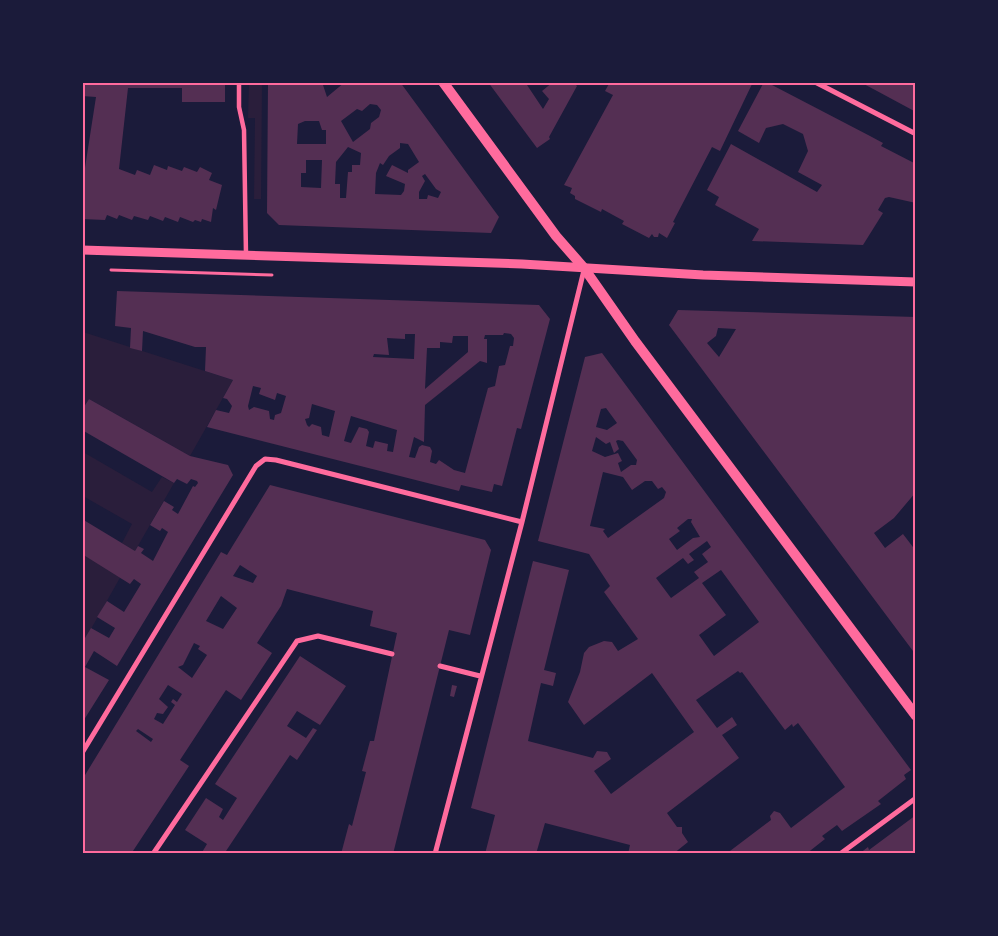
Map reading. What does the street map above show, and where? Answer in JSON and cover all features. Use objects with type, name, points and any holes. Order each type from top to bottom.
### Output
[{"type":"main road","points":[[443,82],[556,236],[584,268],[622,324],[916,716]]},
{"type":"street","points":[[239,82],[239,107],[244,130],[246,255]]},
{"type":"street","points":[[815,82],[916,134]]},
{"type":"street","points":[[82,250],[916,282]]},
{"type":"street","points":[[435,854],[480,676],[522,522],[584,268]]},
{"type":"street","points":[[82,752],[256,466],[265,459],[276,460],[522,522]]},
{"type":"street","points":[[153,854],[297,641],[318,636],[392,654]]},
{"type":"street","points":[[440,666],[480,676]]},
{"type":"street","points":[[840,854],[916,798]]},
{"type":"shaded area","points":[[249,83],[262,83],[261,199],[254,199],[255,118],[248,118]]},
{"type":"shaded area","points":[[83,332],[233,380],[190,456],[89,399],[83,410]]},
{"type":"shaded area","points":[[83,452],[152,492],[162,477],[174,483],[135,551],[122,543],[132,524],[83,496]]},
{"type":"shaded area","points":[[83,554],[121,576],[83,643]]},
{"type":"building","points":[[82,82],[225,82],[225,102],[182,102],[182,88],[128,88],[119,169],[135,175],[137,170],[150,175],[154,165],[167,170],[168,166],[182,171],[184,167],[197,172],[200,167],[212,173],[209,180],[222,185],[216,210],[213,208],[211,222],[202,219],[201,222],[195,220],[193,222],[180,217],[178,222],[165,217],[163,221],[150,216],[148,220],[134,216],[132,220],[119,215],[117,219],[107,215],[105,220],[82,219],[82,187],[96,97],[82,96]]},
{"type":"building","points":[[268,82],[328,82],[323,85],[327,97],[345,82],[400,82],[499,217],[491,233],[279,225],[267,213]],"holes":[[[370,104],[377,105],[381,110],[379,117],[371,123],[370,129],[353,142],[341,121],[357,109],[362,111]],[[305,121],[319,121],[322,130],[326,130],[326,144],[297,144],[298,124]],[[400,143],[408,144],[419,162],[408,170],[408,173],[392,165],[386,176],[405,184],[401,195],[375,194],[376,173],[380,163],[383,165],[389,156],[400,148]],[[348,147],[361,153],[360,165],[352,165],[352,172],[348,172],[346,198],[340,198],[340,184],[335,184],[336,162]],[[306,160],[322,160],[321,188],[301,187],[301,173],[306,173]],[[425,174],[436,189],[441,192],[438,198],[428,195],[427,199],[419,199],[419,192],[425,181],[422,176]]]},
{"type":"building","points":[[488,82],[525,82],[543,109],[549,99],[542,91],[553,82],[577,82],[577,86],[549,137],[550,139],[537,148]]},
{"type":"building","points":[[610,82],[753,82],[720,151],[712,147],[673,222],[675,223],[667,238],[659,233],[658,237],[654,237],[652,234],[649,238],[622,224],[624,221],[602,209],[601,212],[575,199],[575,196],[570,193],[572,188],[564,185],[613,95],[605,91]]},
{"type":"building","points":[[764,82],[883,143],[881,146],[916,164],[916,203],[889,197],[885,198],[878,210],[883,213],[863,245],[752,241],[759,229],[715,205],[719,197],[707,190],[731,144],[817,192],[822,185],[798,172],[808,151],[803,134],[783,124],[766,128],[759,143],[738,131]]},
{"type":"building","points":[[860,82],[916,82],[916,112],[877,91]]},
{"type":"building","points":[[117,291],[539,305],[550,319],[521,429],[517,428],[502,486],[494,484],[492,492],[461,485],[459,491],[207,427],[216,410],[229,413],[232,406],[227,399],[223,398],[233,380],[205,371],[206,347],[195,347],[143,331],[142,351],[130,348],[131,328],[115,326]],"holes":[[[504,333],[511,334],[514,338],[513,346],[510,346],[505,365],[499,366],[495,386],[488,388],[465,473],[454,470],[439,460],[436,464],[430,462],[432,451],[430,447],[422,445],[419,447],[415,458],[409,457],[414,437],[424,442],[425,405],[480,361],[487,363],[487,339],[484,339],[485,335],[503,335]],[[405,334],[415,334],[414,359],[373,357],[374,354],[389,355],[387,338],[405,339]],[[453,336],[468,336],[468,352],[425,389],[427,348],[440,348],[440,342],[452,343]],[[253,386],[261,388],[259,394],[275,400],[277,393],[286,396],[281,413],[275,415],[274,420],[270,419],[269,411],[254,407],[249,410],[248,406]],[[312,404],[335,411],[329,437],[322,435],[321,427],[312,424],[309,427],[305,419],[309,418]],[[351,416],[397,430],[393,452],[387,451],[388,444],[375,441],[373,448],[366,446],[369,432],[367,429],[359,427],[351,443],[344,441]]]},
{"type":"building","points":[[678,310],[916,317],[913,441],[916,442],[916,492],[894,518],[874,533],[885,548],[903,534],[916,551],[916,655],[669,325]],"holes":[[[718,328],[736,329],[719,357],[707,343],[716,336]]]},
{"type":"building","points":[[602,353],[911,770],[904,775],[906,779],[878,801],[881,804],[842,831],[837,825],[822,836],[825,839],[806,854],[726,854],[771,820],[770,816],[774,811],[780,813],[791,828],[845,787],[798,723],[793,727],[792,724],[785,730],[742,672],[738,671],[696,700],[717,728],[732,717],[737,725],[722,735],[739,758],[667,813],[677,827],[682,827],[682,833],[688,842],[673,854],[628,854],[630,845],[545,823],[536,854],[485,854],[495,815],[471,808],[533,561],[569,570],[544,670],[556,673],[553,686],[541,683],[528,741],[593,758],[597,751],[607,752],[611,759],[594,771],[611,794],[694,732],[652,673],[584,725],[568,702],[580,672],[584,653],[589,647],[604,641],[612,642],[618,651],[638,639],[604,592],[610,586],[589,554],[538,541],[585,357]],"holes":[[[606,408],[617,423],[607,430],[596,427],[601,409]],[[596,437],[606,444],[610,442],[614,453],[619,449],[616,441],[623,441],[637,460],[636,465],[631,465],[621,472],[618,463],[622,461],[618,453],[605,457],[592,451]],[[603,472],[623,477],[632,490],[645,481],[652,481],[658,489],[662,487],[666,492],[664,498],[608,538],[603,531],[605,529],[590,526]],[[688,519],[692,519],[691,522],[700,537],[693,538],[677,550],[669,539],[680,531],[677,528]],[[707,541],[711,547],[702,554],[708,562],[694,572],[699,578],[671,598],[656,578],[683,558],[688,564],[694,560],[689,554]],[[721,570],[759,622],[714,656],[699,635],[726,615],[702,583]]]},
{"type":"building","points":[[89,399],[190,456],[228,465],[233,475],[117,666],[94,651],[85,667],[109,680],[82,723],[82,643],[91,628],[109,638],[115,628],[97,617],[107,601],[124,612],[141,584],[134,579],[130,584],[82,554],[82,519],[135,551],[138,546],[144,549],[141,553],[153,561],[168,532],[162,528],[160,531],[150,525],[164,501],[174,507],[172,510],[178,514],[193,486],[195,487],[198,483],[191,479],[187,484],[177,479],[174,483],[82,430],[82,410]]},
{"type":"building","points":[[270,485],[485,540],[491,550],[470,635],[449,630],[393,854],[341,854],[349,824],[352,826],[366,772],[362,771],[370,741],[374,741],[397,633],[370,626],[373,611],[287,589],[281,606],[257,643],[272,653],[241,700],[226,690],[180,760],[189,766],[131,854],[86,854],[82,848],[82,780],[221,552],[227,555]],"holes":[[[240,565],[257,576],[253,583],[233,576]],[[221,596],[237,608],[223,629],[206,621]],[[194,643],[200,646],[198,649],[207,655],[192,678],[178,667],[183,665]],[[168,685],[182,694],[177,702],[173,699],[171,702],[175,705],[163,724],[154,719],[157,713],[163,714],[168,707],[159,699]],[[138,729],[153,739],[151,742],[136,731]]]},
{"type":"building","points":[[300,656],[346,686],[320,725],[297,711],[287,726],[306,738],[313,728],[317,730],[297,760],[290,755],[224,854],[201,854],[207,844],[185,830],[206,798],[223,809],[219,817],[223,820],[237,798],[215,784]]},
{"type":"building","points":[[452,685],[457,686],[454,697],[450,696]]},
{"type":"building","points":[[916,815],[916,854],[859,854],[868,847],[869,850]]}]
